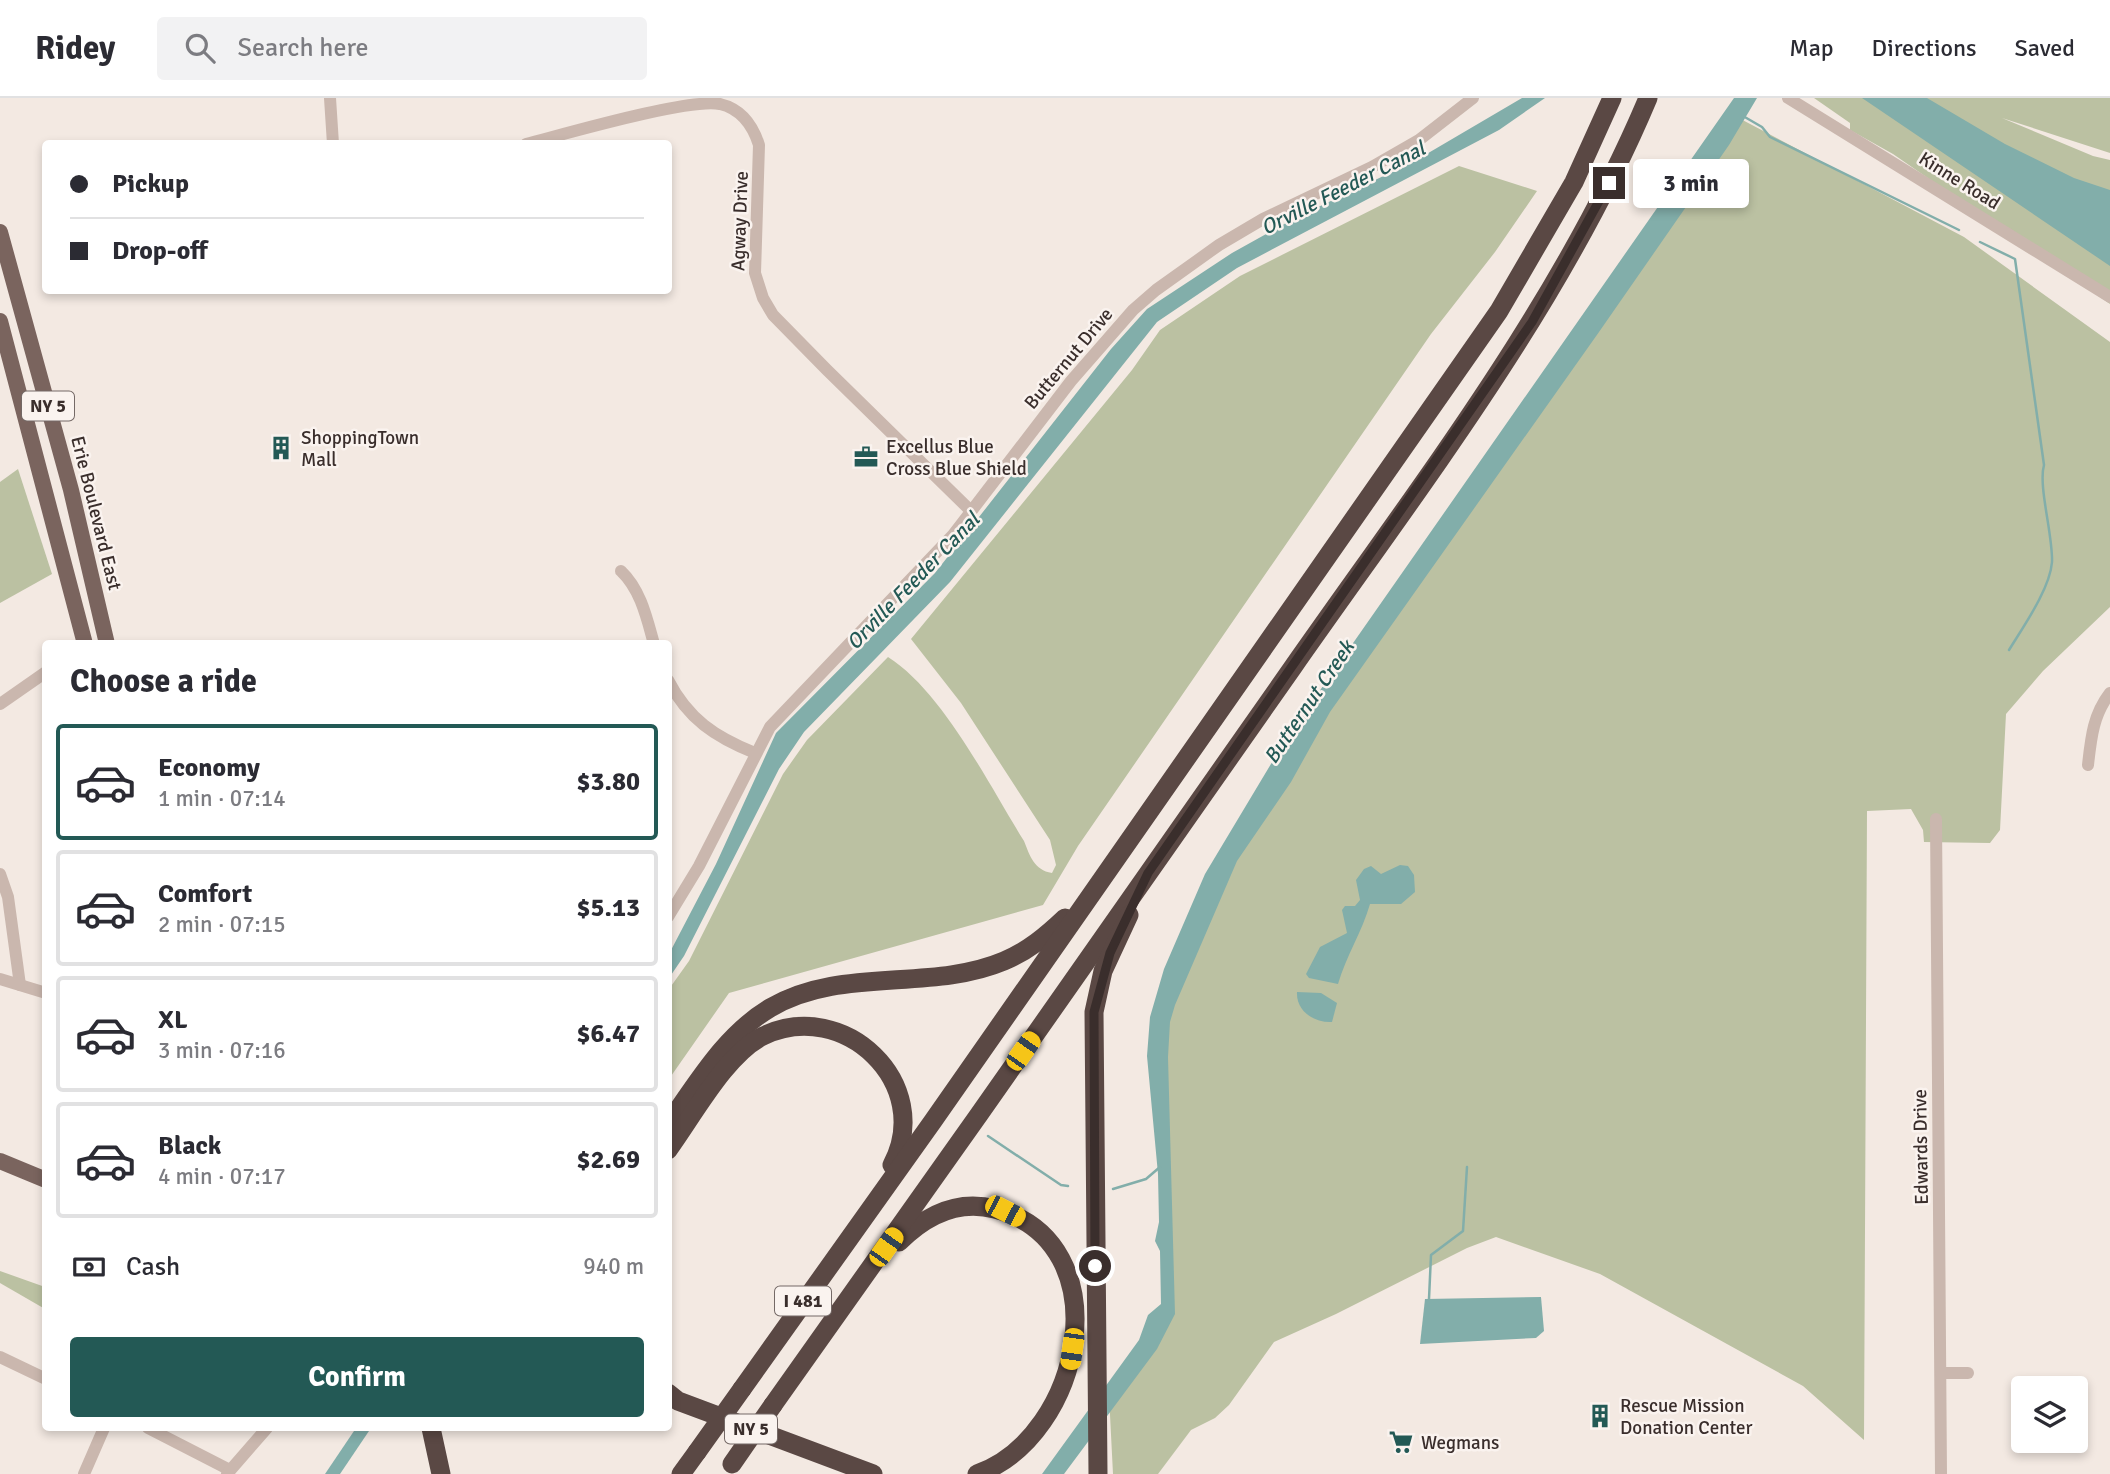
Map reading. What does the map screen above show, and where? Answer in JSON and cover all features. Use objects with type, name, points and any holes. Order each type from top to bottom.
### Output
[{"type":"highway","name":"I 481","points":[[681,1474],[1499,311],[1574,182],[1612,98]]},
{"type":"highway","name":"I 481","points":[[728,1469],[1532,322],[1591,221],[1648,98]]},
{"type":"highway","points":[[1098,1474],[1094,1012],[1110,953],[1148,873]]},
{"type":"highway","points":[[672,1118],[728,1041],[771,1007],[809,992],[837,986],[977,970],[1003,962],[1042,939],[1093,891]]},
{"type":"highway","points":[[672,1145],[746,1047],[780,1029],[810,1025],[829,1028],[869,1048],[889,1071],[902,1104],[903,1126],[898,1150],[866,1214]]},
{"type":"highway","points":[[870,1269],[910,1231],[935,1213],[960,1207],[986,1206],[1005,1211],[1037,1230],[1063,1266],[1074,1309],[1074,1335],[1063,1387],[1042,1425],[1026,1442],[1005,1460],[977,1474]]},
{"type":"highway","name":"NY 5","points":[[672,1397],[873,1474]]},
{"type":"highway","points":[[432,1431],[441,1474]]},
{"type":"highway","points":[[822,1456],[841,1474]]},
{"type":"main road","name":"Erie Boulevard East","points":[[0,232],[71,490],[106,640]]},
{"type":"main road","name":"NY 5","points":[[0,320],[84,640]]},
{"type":"main road","points":[[0,1160],[42,1170]]},
{"type":"main road","points":[[0,1160],[42,1178]]},
{"type":"street","points":[[330,98],[332,140]]},
{"type":"street","name":"Butternut Drive","points":[[672,910],[699,866],[755,753],[781,714],[921,571],[1120,324],[1156,290],[1263,219],[1372,167],[1419,139],[1473,98]]},
{"type":"street","name":"Kinne Road","points":[[1790,99],[2110,297]]},
{"type":"street","name":"Agway Drive","points":[[543,140],[687,105],[720,104],[736,111],[755,131],[759,145],[754,274],[763,298],[774,315],[827,370],[971,512]]},
{"type":"street","points":[[621,571],[632,584],[644,609],[653,640]]},
{"type":"street","points":[[0,704],[42,675]]},
{"type":"street","points":[[672,688],[679,701],[699,724],[755,753]]},
{"type":"street","points":[[2088,765],[2093,723],[2110,693]]},
{"type":"street","name":"Edwards Drive","points":[[1936,819],[1941,1474]]},
{"type":"street","points":[[0,874],[8,897],[20,985]]},
{"type":"street","points":[[0,979],[42,992]]},
{"type":"street","points":[[0,1357],[42,1377]]},
{"type":"street","points":[[1941,1373],[1968,1373]]},
{"type":"street","points":[[84,1474],[103,1431]]},
{"type":"street","points":[[153,1431],[228,1472],[264,1431]]},
{"type":"green space","points":[[1814,98],[2110,98],[2110,153],[2002,118],[2093,156],[2110,160],[2110,304],[1893,154],[1850,130],[1850,123]]},
{"type":"green space","points":[[1733,115],[1964,237],[2110,342],[2110,607],[2043,671],[2006,714],[2000,830],[1990,843],[1924,842],[1923,830],[1911,809],[1867,811],[1864,1440],[1803,1386],[1600,1274],[1496,1237],[1467,1248],[1274,1342],[1229,1405],[1215,1418],[1191,1430],[1158,1474],[1113,1474],[1109,1395],[1168,1298],[1161,1026],[1215,880]]},
{"type":"green space","points":[[1459,166],[1537,191],[1495,252],[1431,334],[1078,846],[1043,905],[729,993],[672,1075],[672,985],[689,961],[783,774],[807,740],[888,657],[928,693],[946,716],[980,767],[1034,862],[1041,869],[1052,873],[1056,865],[1050,840],[961,703],[911,639],[1132,370],[1160,330],[1240,276]]},
{"type":"green space","points":[[18,469],[52,574],[0,603],[0,482]]},
{"type":"green space","points":[[0,1271],[42,1286],[42,1307],[0,1283]]},
{"type":"water","points":[[1522,98],[1545,98],[1499,130],[1237,268],[1157,322],[950,582],[804,732],[779,769],[684,956],[672,974],[672,948],[716,864],[776,733],[935,573],[1111,349],[1147,309],[1232,253],[1295,218],[1413,162]]},
{"type":"water","points":[[1734,98],[1757,98],[1729,145],[1599,332],[1330,712],[1291,782],[1237,861],[1170,1022],[1168,1057],[1175,1314],[1157,1349],[1064,1474],[1042,1474],[1139,1340],[1148,1315],[1161,1304],[1160,1251],[1155,1241],[1159,1222],[1158,1174],[1147,1056],[1150,1017],[1164,969],[1205,874],[1286,739]]},
{"type":"water","points":[[1862,98],[1927,98],[2005,144],[2074,178],[2110,190],[2110,266]]},
{"type":"water","points":[[1400,865],[1408,866],[1414,875],[1415,892],[1401,904],[1370,904],[1338,984],[1309,978],[1306,974],[1320,947],[1347,933],[1342,910],[1345,906],[1355,906],[1360,900],[1356,880],[1364,869],[1371,866],[1381,874]]},
{"type":"water","points":[[1297,992],[1321,993],[1337,1003],[1332,1022],[1319,1021],[1303,1011]]},
{"type":"water","points":[[1541,1297],[1544,1331],[1536,1338],[1420,1344],[1425,1299]]},
{"type":"water","points":[[354,1431],[369,1431],[340,1474],[325,1474]]},
{"type":"waterway","points":[[1743,116],[1762,127],[1770,137],[1959,230]]},
{"type":"waterway","points":[[1980,242],[2015,259],[2044,465],[2043,485],[2052,551],[2046,584],[2035,608],[2009,650]]},
{"type":"waterway","points":[[988,1136],[1061,1185],[1068,1186]]},
{"type":"waterway","points":[[1113,1189],[1146,1179],[1160,1167]]},
{"type":"waterway","points":[[1429,1299],[1431,1255],[1463,1231],[1467,1167]]},
{"type":"place","name":"ShoppingTown Mall","points":[[281,448]]},
{"type":"place","name":"Excellus Blue Cross Blue Shield","points":[[866,457]]},
{"type":"place","name":"Rescue Mission Donation Center","points":[[1600,1416]]},
{"type":"place","name":"Wegmans","points":[[1401,1442]]},
{"type":"route","points":[[1095,1266],[1094,1012],[1110,953],[1148,873],[1532,322],[1591,221],[1609,183]]},
{"type":"water label","name":"Orville Feeder Canal","points":[[1343,188]]},
{"type":"water label","name":"Orville Feeder Canal","points":[[913,581]]},
{"type":"water label","name":"Butternut Creek","points":[[1309,702]]}]
